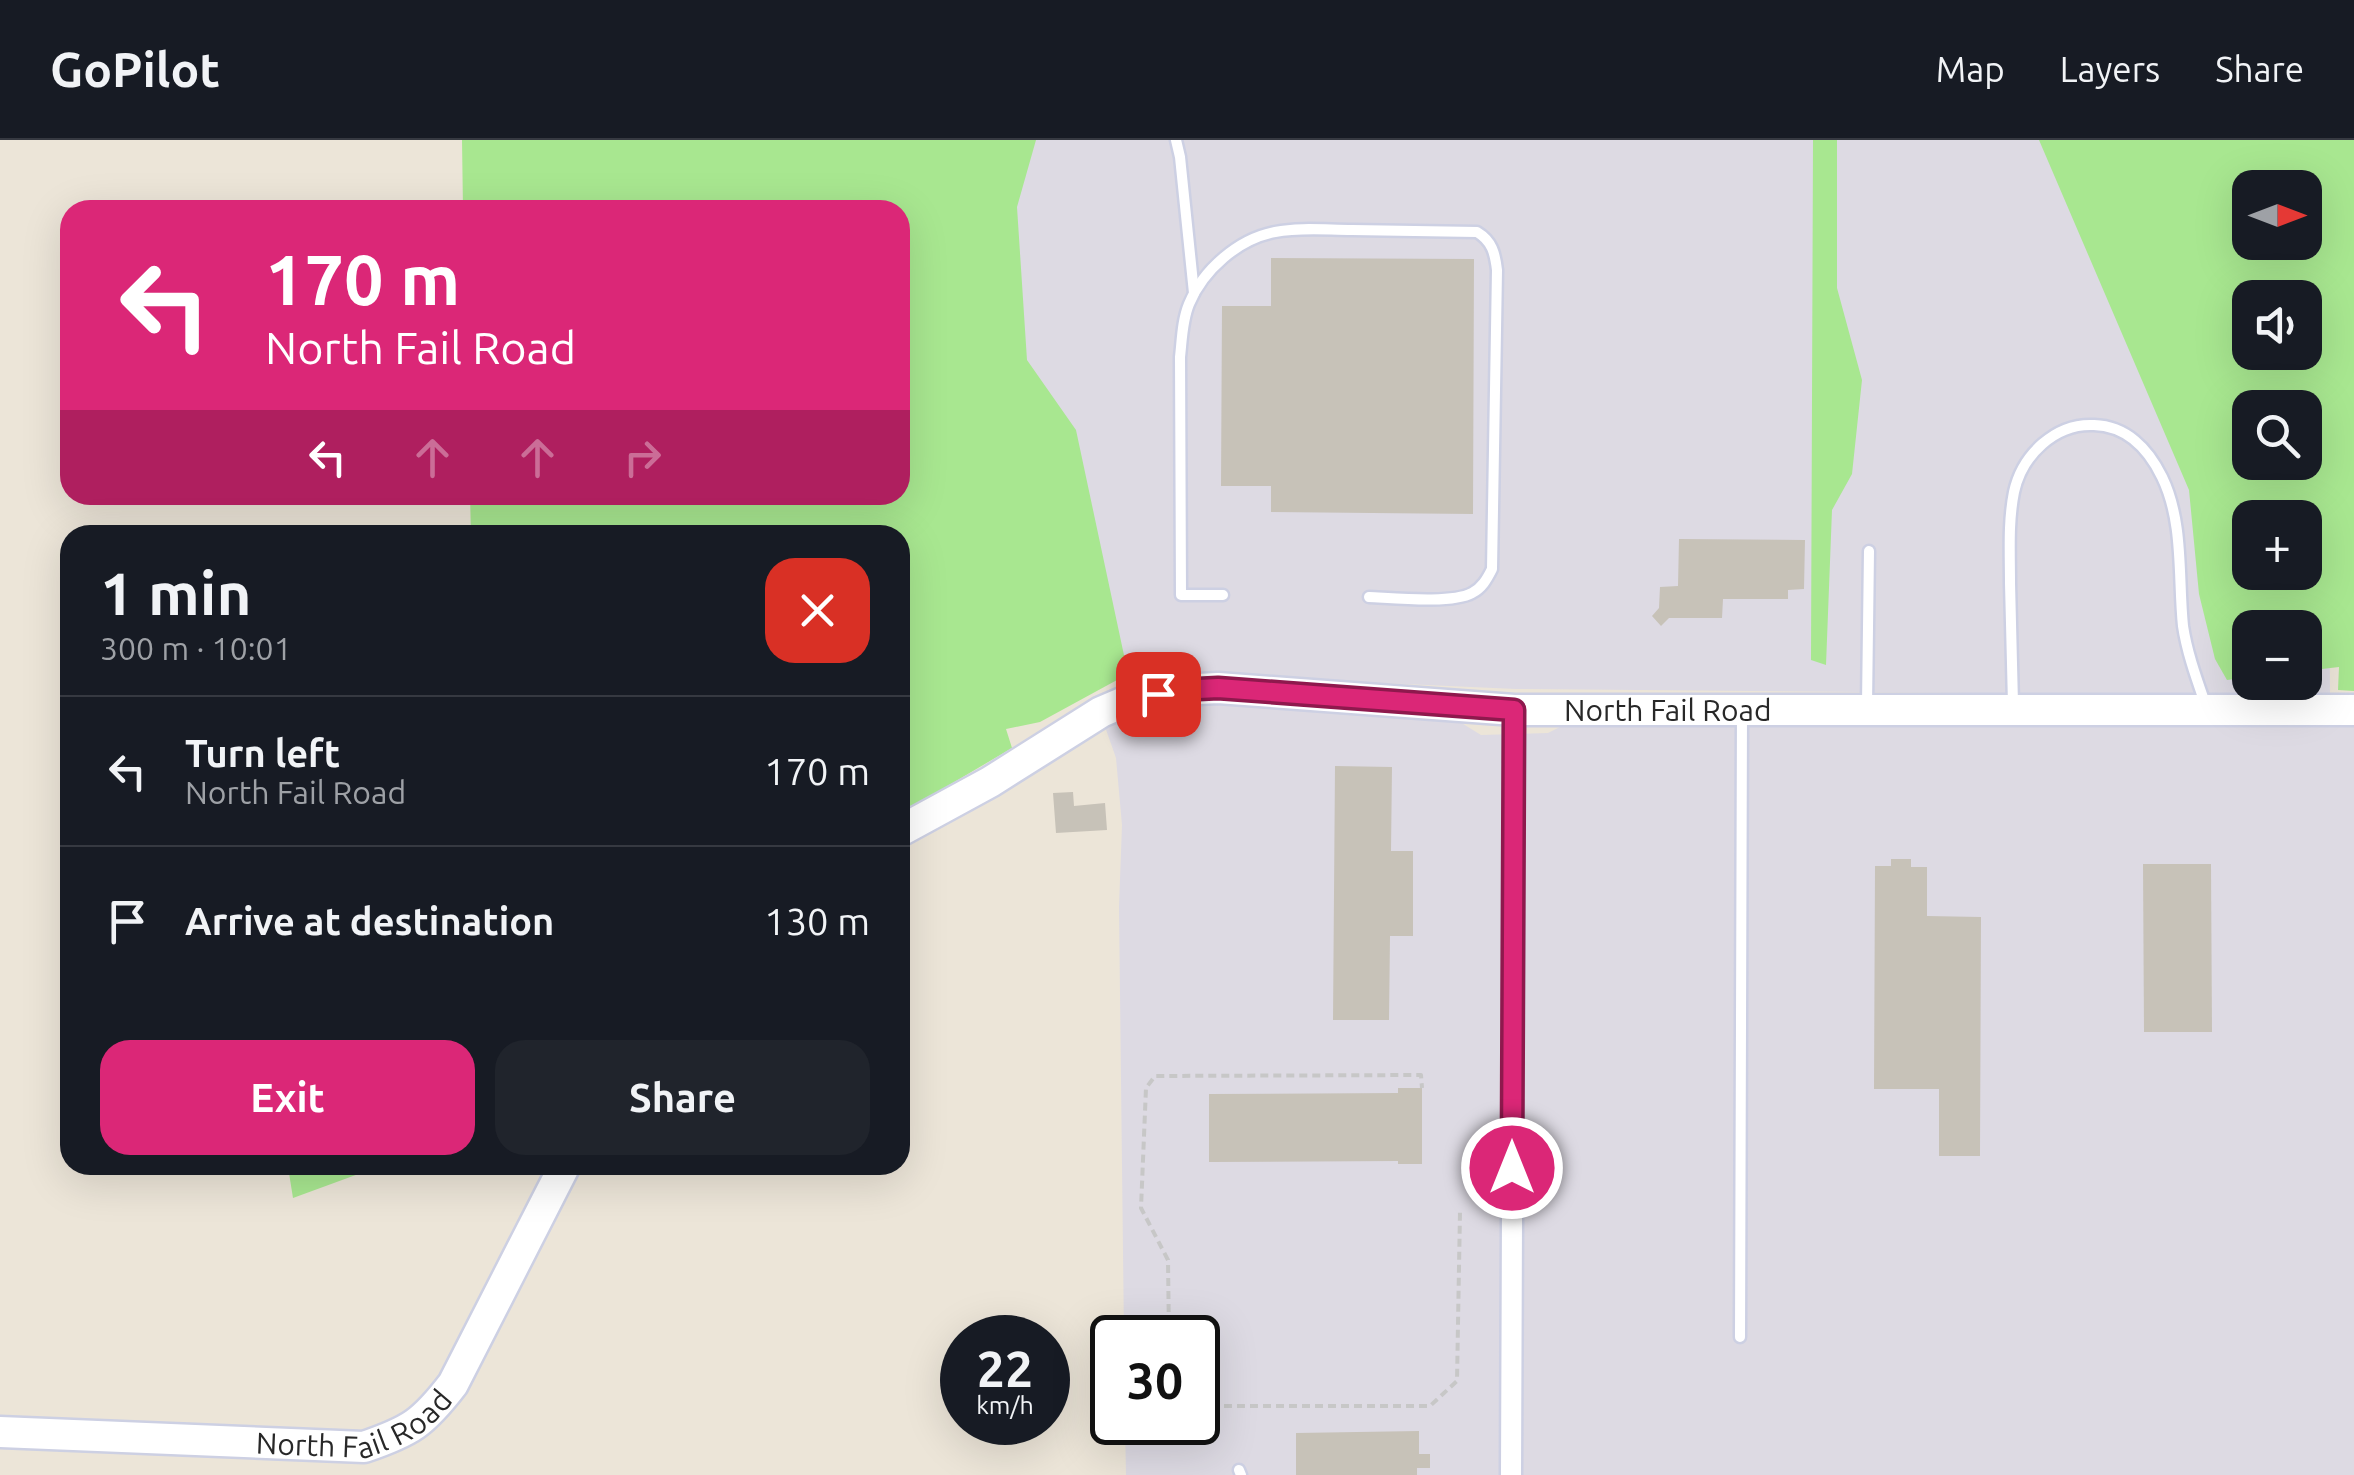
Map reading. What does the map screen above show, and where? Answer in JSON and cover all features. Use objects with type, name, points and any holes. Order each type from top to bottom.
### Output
[{"type":"street","name":"North Fail Road","points":[[910,826],[990,782],[1101,712],[1136,697],[1179,690],[1218,688],[1514,710],[2354,710]]},
{"type":"street","points":[[1511,1475],[1514,710]]},
{"type":"street","name":"North Fail Road","points":[[0,1432],[364,1447],[398,1435],[430,1414],[453,1384],[560,1175]]},
{"type":"lane","points":[[1176,140],[1194,294]]},
{"type":"lane","points":[[1222,595],[1181,595],[1180,358],[1183,327],[1194,294],[1226,255],[1272,232],[1476,232],[1490,242],[1497,270],[1492,569],[1482,586],[1465,596],[1369,597]]},
{"type":"lane","points":[[2013,710],[2009,532],[2014,489],[2029,458],[2054,433],[2081,424],[2122,430],[2144,448],[2162,475],[2176,526],[2184,632],[2207,710]]},
{"type":"lane","points":[[1867,710],[1870,551]]},
{"type":"lane","points":[[1740,1337],[1742,710]]},
{"type":"path","points":[[1169,1315],[1168,1260],[1141,1208],[1146,1088],[1155,1076],[1421,1076],[1422,1088]]},
{"type":"path","points":[[1220,1406],[1430,1406],[1457,1380],[1460,1211]]},
{"type":"shaded area","points":[[998,140],[2274,140],[2294,170],[2232,170],[2232,260],[2322,260],[2322,211],[2327,218],[2330,696],[2322,696],[2322,610],[2232,610],[2232,695],[1516,689],[1249,677],[1123,686],[1000,351]]},
{"type":"shaded area","points":[[1181,700],[1416,711],[1460,722],[1481,735],[1548,733],[1566,724],[2354,720],[2354,1475],[1126,1475],[1125,1445],[1220,1445],[1220,1315],[1124,1315],[1119,907],[1122,825],[1116,758],[1103,721]]},
{"type":"green space","points":[[462,140],[1036,140],[1017,207],[1027,360],[1076,430],[1128,674],[1040,722],[1006,729],[1012,748],[910,808],[910,525],[471,525],[470,505],[910,505],[910,200],[463,200]]},
{"type":"green space","points":[[1813,140],[1837,140],[1837,288],[1862,380],[1852,474],[1832,510],[1826,665],[1811,660]]},
{"type":"green space","points":[[2039,140],[2354,140],[2354,691],[2338,690],[2339,667],[2322,669],[2322,610],[2232,610],[2232,679],[2227,680],[2215,659],[2199,594],[2189,490]]},
{"type":"green space","points":[[289,1175],[356,1175],[293,1198]]},
{"type":"building","points":[[1271,258],[1474,259],[1473,514],[1271,512],[1271,486],[1221,486],[1222,306],[1271,306]]},
{"type":"building","points":[[1679,539],[1805,540],[1804,589],[1788,590],[1788,599],[1723,599],[1722,618],[1669,618],[1661,626],[1652,616],[1659,608],[1660,587],[1678,586]]},
{"type":"building","points":[[1335,766],[1392,767],[1391,851],[1413,851],[1413,936],[1390,936],[1389,1020],[1333,1020]]},
{"type":"building","points":[[1073,792],[1074,806],[1105,803],[1107,830],[1056,833],[1053,793]]},
{"type":"building","points":[[1891,859],[1911,859],[1911,867],[1927,867],[1927,916],[1981,917],[1980,1156],[1939,1156],[1939,1089],[1874,1089],[1875,866],[1891,866]]},
{"type":"building","points":[[2143,864],[2211,864],[2212,1032],[2144,1032]]},
{"type":"building","points":[[1398,1088],[1422,1088],[1422,1164],[1209,1162],[1209,1094],[1398,1093]]},
{"type":"building","points":[[1419,1431],[1419,1454],[1430,1454],[1430,1468],[1417,1468],[1417,1475],[1296,1475],[1296,1433]]},
{"type":"route","points":[[1158,694],[1218,688],[1514,710],[1512,1168]]}]
